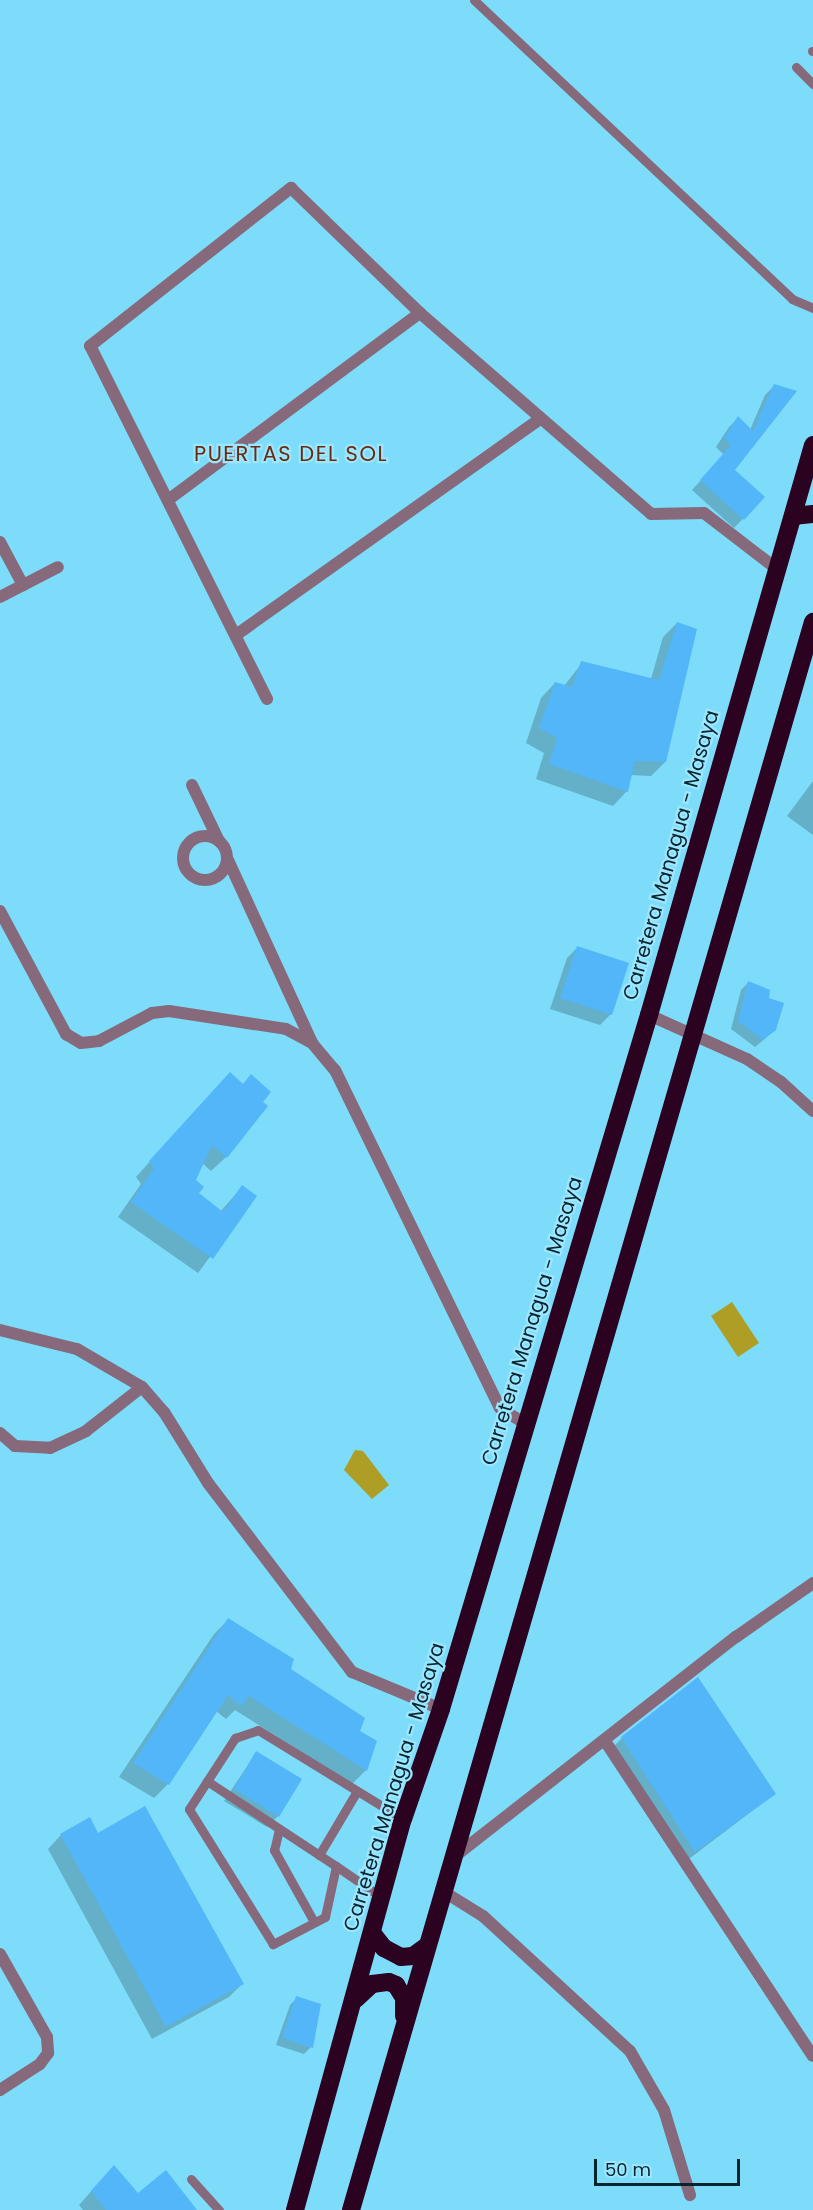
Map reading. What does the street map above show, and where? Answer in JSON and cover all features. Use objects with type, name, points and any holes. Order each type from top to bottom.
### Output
[{"type":"highway","name":"Carretera Managua - Masaya","points":[[296,2210],[373,1934],[381,1897],[404,1819],[441,1709],[524,1423],[649,1015],[793,516],[809,480],[813,445]]},
{"type":"highway","points":[[793,516],[813,514]]},
{"type":"highway","points":[[351,2210],[427,1947],[441,1890],[695,1033],[813,622]]},
{"type":"highway","points":[[373,1934],[384,1948],[401,1958],[413,1956],[427,1947]]},
{"type":"highway","points":[[355,2000],[372,1984],[396,1985],[404,1998],[404,2027]]},
{"type":"street","points":[[267,699],[90,346],[291,188],[420,313],[539,420],[651,514],[704,513],[778,570]]},
{"type":"street","points":[[168,500],[420,313]]},
{"type":"street","points":[[236,635],[539,420]]},
{"type":"street","points":[[0,542],[23,585]]},
{"type":"street","points":[[0,597],[58,567]]},
{"type":"street","points":[[192,784],[312,1043],[335,1070],[500,1408],[524,1423]]},
{"type":"street","points":[[219,841],[207,836],[193,839],[185,850],[184,864],[193,876],[207,880],[221,874],[228,861]]},
{"type":"street","points":[[0,911],[66,1034],[81,1043],[99,1041],[152,1013],[169,1011],[285,1029],[312,1043]]},
{"type":"street","points":[[649,1015],[695,1033],[764,1070],[813,1111]]},
{"type":"street","points":[[0,1330],[76,1349],[142,1387],[164,1412],[208,1484],[352,1672],[441,1709]]},
{"type":"street","points":[[0,1432],[15,1446],[50,1448],[86,1431],[142,1387]]},
{"type":"street","points":[[451,1860],[736,1636],[813,1583]]},
{"type":"street","points":[[605,1741],[813,2056]]},
{"type":"street","points":[[441,1890],[483,1916],[630,2051],[664,2110],[690,2195]]},
{"type":"street","points":[[0,1954],[47,2037],[48,2053],[40,2064],[0,2090]]},
{"type":"lane","points":[[474,0],[792,299],[813,308]]},
{"type":"lane","points":[[796,67],[813,84]]},
{"type":"lane","points":[[336,1866],[325,1917],[273,1944],[189,1809],[235,1738],[258,1730],[404,1819]]},
{"type":"lane","points":[[207,1781],[381,1897]]},
{"type":"lane","points":[[319,1855],[357,1791]]},
{"type":"lane","points":[[279,1829],[274,1850],[314,1922]]},
{"type":"lane","points":[[191,2178],[219,2210]]},
{"type":"shaded area","points":[[732,1302],[759,1343],[738,1357],[711,1316]]},
{"type":"shaded area","points":[[355,1450],[363,1451],[389,1485],[372,1499],[344,1470]]},
{"type":"building","points":[[774,384],[797,391],[735,470],[765,497],[744,520],[700,480],[731,445],[724,438],[738,416],[753,431]]},
{"type":"building","points":[[677,622],[697,629],[666,762],[635,761],[628,792],[549,764],[557,738],[539,728],[555,682],[572,687],[581,661],[659,680]]},
{"type":"building","points":[[577,946],[629,963],[612,1015],[560,998]]},
{"type":"building","points":[[748,981],[770,990],[769,998],[784,1003],[776,1030],[763,1040],[738,1021]]},
{"type":"building","points":[[230,1072],[243,1084],[251,1074],[271,1092],[263,1102],[268,1106],[227,1158],[212,1145],[196,1180],[204,1187],[199,1193],[223,1212],[242,1185],[257,1196],[213,1259],[131,1202],[154,1169],[149,1161]]},
{"type":"building","points":[[228,1618],[294,1659],[291,1669],[365,1718],[360,1731],[377,1741],[367,1771],[249,1696],[241,1706],[228,1695],[169,1785],[133,1763]]},
{"type":"building","points":[[698,1677],[776,1794],[695,1852],[621,1737]]},
{"type":"building","points":[[256,1751],[302,1779],[279,1817],[234,1789]]},
{"type":"building","points":[[145,1806],[244,1984],[166,2027],[60,1834],[90,1817],[98,1833]]},
{"type":"building","points":[[296,1996],[321,2004],[313,2048],[282,2038]]},
{"type":"building","points":[[114,2165],[138,2193],[166,2170],[197,2210],[106,2210],[91,2191]]},
{"type":"district","name":"PUERTAS DEL SOL","points":[[291,454]]}]
